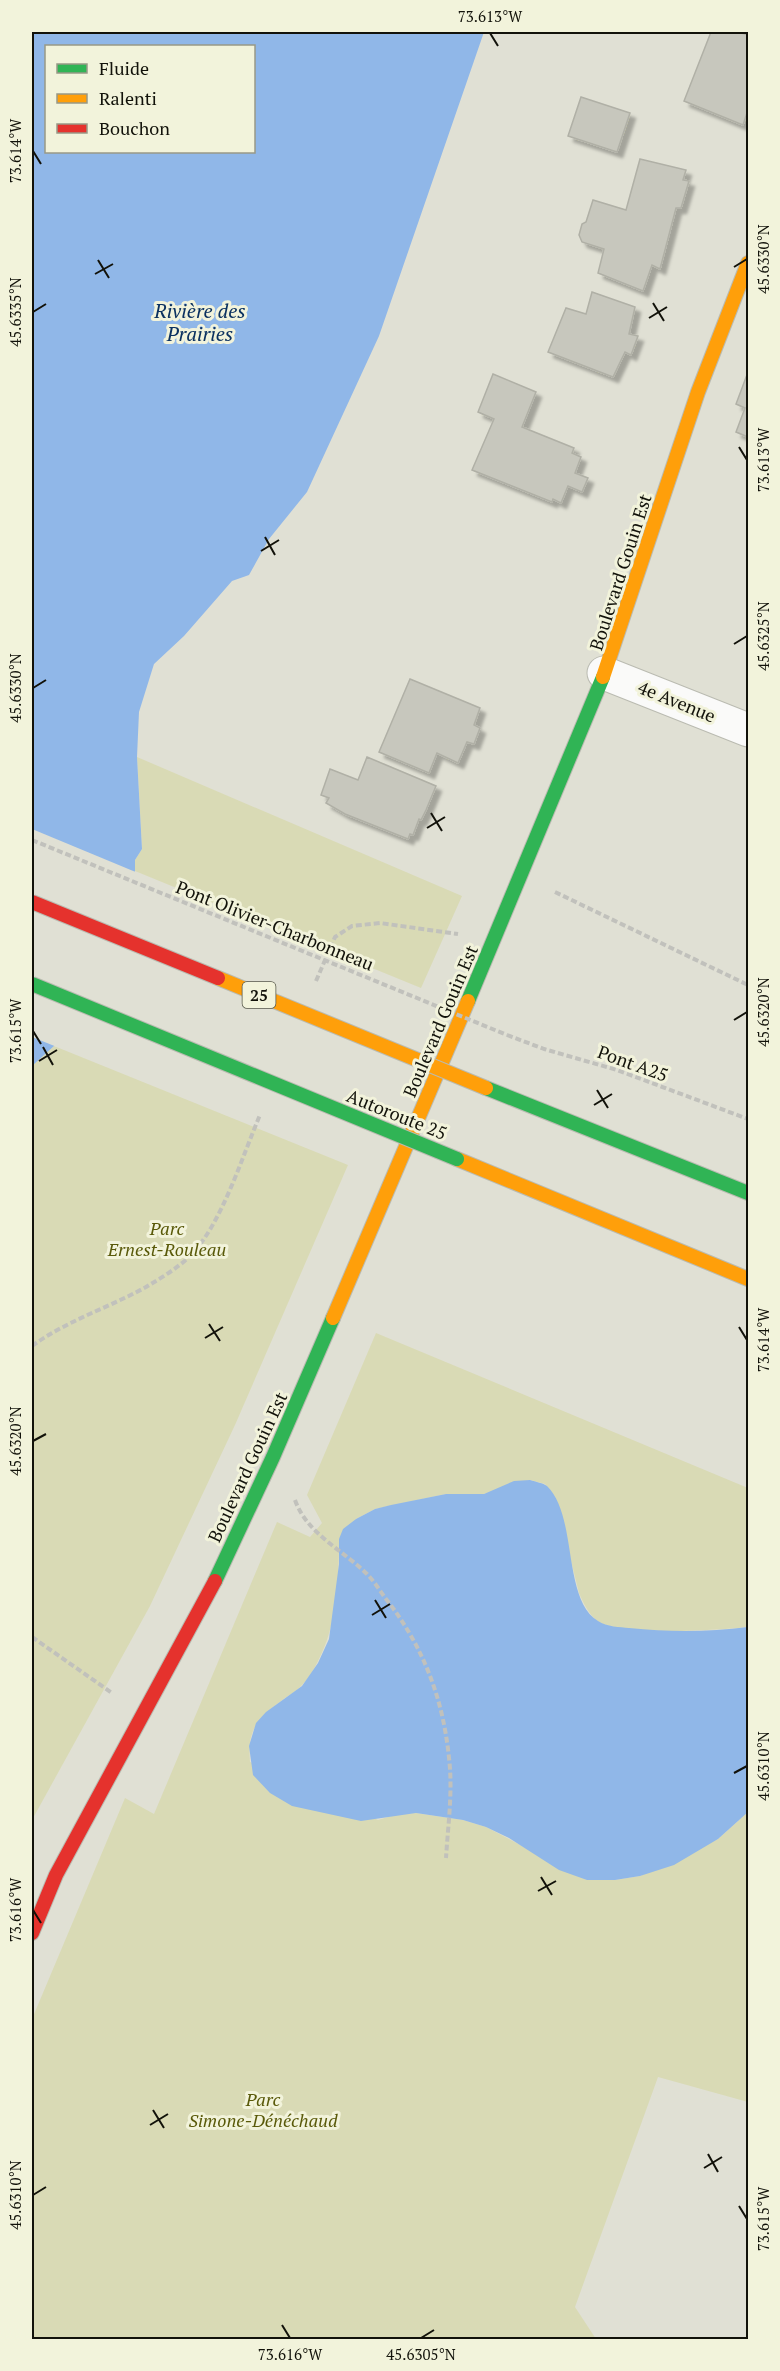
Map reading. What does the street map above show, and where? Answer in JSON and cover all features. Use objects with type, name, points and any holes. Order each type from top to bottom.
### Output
[{"type":"main road","name":"Boulevard Gouin Est","points":[[32,1933],[56,1875],[208,1595],[273,1457],[529,858],[604,673],[623,624],[698,392],[748,263]]},
{"type":"main road","name":"25","points":[[32,902],[748,1193]]},
{"type":"main road","name":"Autoroute 25","points":[[32,984],[748,1279]]},
{"type":"main road","points":[[678,1251],[748,1291]]},
{"type":"street","name":"4e Avenue","points":[[604,673],[748,730]]},
{"type":"path","name":"Pont Olivier-Charbonneau","points":[[32,840],[507,1035]]},
{"type":"path","points":[[549,889],[748,985]]},
{"type":"path","points":[[313,987],[335,938],[352,926],[380,923],[454,933]]},
{"type":"path","name":"Pont A25","points":[[507,1035],[544,1049],[582,1058],[617,1070],[748,1119]]},
{"type":"path","points":[[32,1346],[51,1332],[145,1287],[180,1265],[192,1254],[214,1221],[264,1105]]},
{"type":"path","points":[[315,1531],[368,1575],[403,1620],[435,1687],[449,1758],[450,1789],[446,1858]]},
{"type":"path","points":[[32,1637],[112,1694]]},
{"type":"green space","points":[[137,757],[462,896],[421,988],[135,871],[135,860],[142,849]]},
{"type":"green space","name":"Parc Ernest-Rouleau","points":[[54,1046],[348,1165],[235,1425],[150,1606],[32,1820],[32,1066]]},
{"type":"green space","name":"Parc Simone-Dénéchaud","points":[[376,1333],[748,1488],[748,1627],[693,1631],[624,1629],[596,1620],[588,1611],[579,1593],[555,1497],[545,1484],[530,1480],[484,1494],[446,1494],[375,1509],[356,1519],[339,1539],[336,1602],[324,1647],[305,1682],[261,1718],[256,1725],[250,1740],[250,1762],[378,1820],[398,1814],[416,1813],[463,1820],[486,1827],[587,1880],[615,1880],[640,1876],[718,1839],[748,1812],[748,2102],[658,2077],[575,2307],[596,2339],[32,2340],[32,2019],[125,1798],[154,1814],[277,1522],[310,1537],[322,1523],[307,1495]]},
{"type":"water","name":"Rivière des Prairies","points":[[32,32],[484,32],[379,336],[307,492],[269,539],[249,575],[232,581],[184,636],[154,664],[139,712],[137,757],[142,849],[135,860],[135,871],[54,1046],[32,1066]]},
{"type":"water","points":[[530,1480],[547,1486],[557,1500],[563,1517],[579,1595],[587,1610],[598,1621],[614,1626],[659,1630],[704,1631],[748,1627],[748,1812],[718,1839],[674,1865],[640,1876],[615,1880],[587,1880],[559,1870],[509,1838],[486,1827],[463,1820],[416,1813],[361,1821],[292,1806],[270,1793],[253,1775],[249,1746],[256,1723],[266,1712],[302,1686],[318,1663],[329,1639],[339,1564],[339,1539],[343,1529],[375,1509],[446,1494],[484,1494],[514,1481]]},
{"type":"pier","points":[[32,829],[138,873],[57,1047],[32,1037]]},
{"type":"building","points":[[711,32],[738,32],[748,35],[748,110],[743,125],[684,101]]},
{"type":"building","points":[[581,97],[630,113],[617,152],[568,136]]},
{"type":"building","points":[[640,159],[686,170],[683,180],[689,181],[681,208],[676,208],[660,269],[652,265],[643,291],[598,273],[604,249],[582,242],[579,235],[593,200],[626,210]]},
{"type":"building","points":[[592,292],[635,307],[629,334],[638,336],[631,355],[625,352],[613,377],[548,352],[566,308],[586,314]]},
{"type":"building","points":[[748,372],[748,437],[736,432],[745,408],[736,404]]},
{"type":"building","points":[[493,374],[536,392],[522,427],[574,448],[572,453],[581,457],[575,473],[588,478],[582,492],[568,486],[561,503],[553,499],[552,502],[472,470],[494,419],[478,412]]},
{"type":"building","points":[[410,679],[480,708],[474,725],[480,728],[474,744],[467,742],[458,763],[437,753],[429,773],[379,752]]},
{"type":"building","points":[[367,757],[436,786],[421,820],[419,819],[413,835],[410,834],[408,839],[345,814],[326,803],[329,798],[321,795],[330,769],[358,780]]},
{"type":"traffic: fast","points":[[468,1001],[603,677]]},
{"type":"traffic: fast","points":[[32,984],[457,1159]]},
{"type":"traffic: fast","points":[[486,1088],[748,1193]]},
{"type":"traffic: fast","points":[[215,1581],[273,1457],[333,1318]]},
{"type":"traffic: slow","points":[[603,677],[698,392],[748,263]]},
{"type":"traffic: slow","points":[[218,978],[486,1088]]},
{"type":"traffic: slow","points":[[333,1318],[468,1001]]},
{"type":"traffic: slow","points":[[457,1159],[748,1279]]},
{"type":"traffic: jam","points":[[32,902],[218,978]]},
{"type":"traffic: jam","points":[[32,1933],[56,1875],[215,1581]]}]
